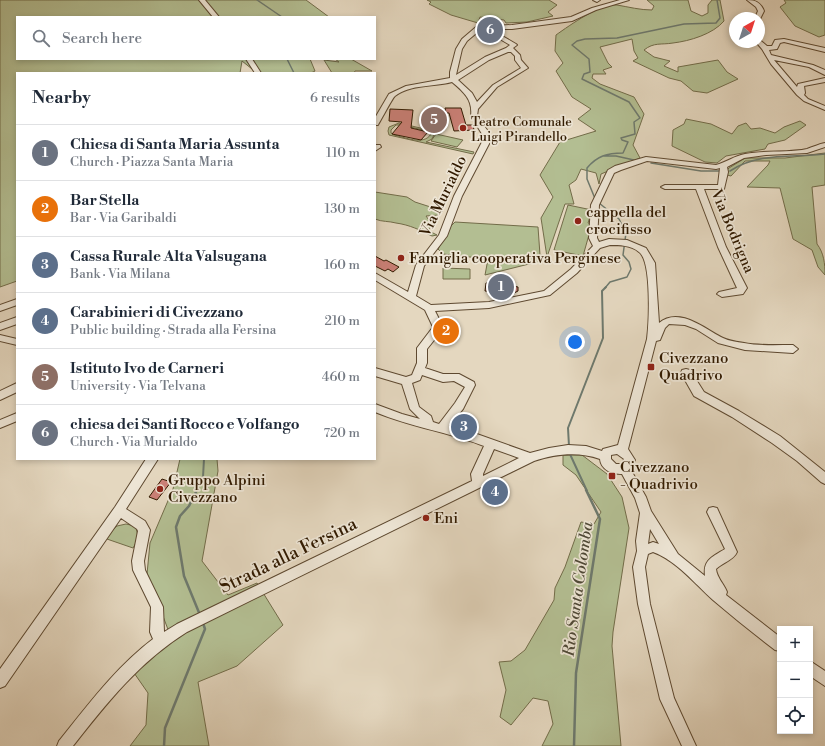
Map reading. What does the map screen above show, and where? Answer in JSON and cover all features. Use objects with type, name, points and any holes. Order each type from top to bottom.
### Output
[{"type":"street","points":[[202,0],[215,16]]},
{"type":"street","points":[[453,79],[457,56],[464,40],[480,28],[512,27],[572,19],[594,9],[626,0]]},
{"type":"street","points":[[750,0],[759,6],[761,12]]},
{"type":"street","points":[[376,122],[391,95],[412,87],[444,83],[461,76],[479,63],[514,44],[495,34],[484,32],[480,28]]},
{"type":"street","points":[[825,50],[814,49],[793,40],[785,39],[777,41],[775,48],[765,48],[770,57],[799,94],[806,100],[825,108]]},
{"type":"street","points":[[476,107],[495,86],[525,68],[518,60],[518,56],[513,50],[507,48]]},
{"type":"street","points":[[814,49],[818,54],[814,62]]},
{"type":"street","points":[[770,57],[814,62],[825,73]]},
{"type":"street","points":[[249,60],[257,72]]},
{"type":"street","name":"Via Murialdo","points":[[411,298],[420,265],[443,236],[458,196],[487,140],[486,134],[474,116],[476,107],[474,100],[453,79]]},
{"type":"street","points":[[799,94],[802,92],[800,85],[825,80]]},
{"type":"street","points":[[596,246],[593,238],[596,202],[610,172],[618,168],[646,159],[707,166],[723,166],[744,156],[766,153],[807,151],[825,145]]},
{"type":"street","name":"Via Bodrigna","points":[[665,187],[721,187],[724,172],[723,166]]},
{"type":"street","name":"Via Bodrigna","points":[[699,187],[722,247],[742,288],[740,292],[733,294],[722,294]]},
{"type":"street","points":[[376,277],[429,308],[489,305],[547,293],[574,271],[596,246],[613,242],[627,243],[644,250],[651,263],[654,324],[652,339],[622,451]]},
{"type":"street","points":[[0,308],[16,302]]},
{"type":"street","points":[[376,372],[406,381],[416,377],[422,363],[422,348],[436,332],[438,327],[429,308]]},
{"type":"street","points":[[0,327],[16,320]]},
{"type":"street","points":[[652,339],[657,338],[661,326],[667,321],[686,322],[699,327],[721,341],[745,347],[793,349]]},
{"type":"street","points":[[419,370],[443,378],[455,378],[470,385],[459,406],[442,428]]},
{"type":"street","points":[[686,373],[698,393],[721,405],[772,437],[814,468],[825,479]]},
{"type":"street","points":[[406,381],[415,409],[427,419],[428,425]]},
{"type":"street","points":[[0,396],[16,388]]},
{"type":"street","points":[[376,408],[400,418],[470,436],[490,445],[530,458]]},
{"type":"street","points":[[0,424],[16,417]]},
{"type":"street","points":[[478,484],[477,474],[490,445]]},
{"type":"street","name":"Strada alla Fersina","points":[[64,746],[122,675],[148,649],[160,640],[182,628],[544,452],[563,449],[583,450],[600,454]]},
{"type":"street","points":[[611,450],[622,451],[628,455],[630,460],[629,466],[625,469],[613,469],[600,454],[611,450]]},
{"type":"street","points":[[0,681],[119,511],[151,460]]},
{"type":"street","points":[[625,469],[640,497],[646,513],[649,528],[674,557],[719,597],[777,643]]},
{"type":"street","points":[[119,511],[141,525],[144,530],[138,561],[139,570],[157,607],[157,632],[160,640]]},
{"type":"street","points":[[714,512],[731,550],[731,552],[717,560],[710,567],[711,576],[721,592],[719,597]]},
{"type":"street","points":[[649,528],[641,542],[648,549],[660,549],[674,557]]},
{"type":"street","points":[[648,549],[639,567],[644,604],[667,699],[689,746]]},
{"type":"street","points":[[813,670],[825,679]]},
{"type":"green space","points":[[0,0],[306,0],[328,16],[16,16],[16,60],[310,60],[315,71],[256,72],[242,61],[240,72],[16,72],[16,281],[0,287]]},
{"type":"green space","points":[[427,0],[549,0],[557,5],[548,12],[553,16],[527,22],[506,23],[504,20],[480,17],[478,23],[451,15],[429,4],[431,2]]},
{"type":"green space","points":[[647,0],[688,0],[691,11],[702,16],[708,13],[708,5],[712,0],[720,0],[724,21],[714,30],[694,39],[669,44],[654,45],[644,50],[654,57],[670,61],[664,66],[678,72],[678,67],[718,60],[727,72],[738,79],[707,93],[693,91],[681,81],[669,78],[633,61],[638,58],[634,51],[632,39],[600,47],[608,63],[612,67],[603,70],[606,74],[593,74],[592,78],[600,84],[634,97],[644,114],[633,145],[640,158],[601,174],[599,184],[596,173],[581,169],[576,180],[569,185],[574,204],[565,204],[547,257],[541,218],[553,197],[540,175],[560,142],[596,131],[578,119],[591,109],[572,97],[556,71],[563,63],[555,51],[556,35],[594,11],[610,5],[652,10],[654,6]]},
{"type":"green space","points":[[784,0],[825,0],[825,35],[819,37],[795,26],[780,7],[786,3]]},
{"type":"green space","points":[[324,60],[339,62],[336,60],[353,60],[372,71],[331,72]]},
{"type":"green space","points":[[686,119],[711,124],[732,134],[738,126],[746,123],[751,129],[760,128],[775,133],[784,127],[800,121],[806,125],[785,140],[768,144],[765,149],[726,156],[717,163],[705,162],[672,146],[673,130],[684,124]]},
{"type":"green space","points":[[399,123],[433,131],[434,135],[432,139],[426,142],[474,152],[473,154],[389,135],[389,127]],"holes":[[[396,125],[428,131],[431,134],[424,140],[414,140],[391,133],[391,130]]]},
{"type":"green space","points":[[436,134],[463,140],[457,147],[431,141]]},
{"type":"green space","points":[[825,153],[825,185],[812,187],[817,244],[824,259],[825,275],[818,267],[812,250],[793,239],[780,188],[747,187],[770,161],[745,161],[731,176],[723,174],[729,168],[745,158],[785,158]]},
{"type":"green space","points":[[376,192],[407,197],[415,202],[443,211],[439,215],[426,216],[431,223],[429,231],[437,235],[432,236],[406,225],[376,219]]},
{"type":"green space","points":[[568,205],[592,210],[588,223],[592,224],[583,256],[554,250]]},
{"type":"green space","points":[[455,222],[538,227],[540,255],[542,255],[545,260],[485,275],[488,259],[443,254],[438,249],[450,227]]},
{"type":"green space","points":[[443,268],[470,269],[470,279],[443,279]]},
{"type":"green space","points":[[563,455],[582,455],[607,474],[622,497],[629,528],[612,646],[621,746],[542,746],[553,724],[548,701],[533,698],[511,725],[500,717],[506,690],[499,662],[511,661],[525,650],[554,600],[555,588],[565,567],[581,522],[594,524],[601,512],[576,475],[563,465]]},
{"type":"green space","points":[[180,460],[217,460],[218,471],[202,561],[228,595],[257,583],[283,625],[237,666],[198,682],[209,746],[130,746],[146,725],[148,693],[132,670],[172,640],[147,574],[150,543],[173,489]]},
{"type":"green space","points":[[126,524],[135,526],[137,532],[136,542],[133,548],[104,538],[117,526]]},
{"type":"building","points":[[445,108],[461,108],[466,125],[473,125],[474,130],[454,131],[449,113],[446,113]]},
{"type":"building","points":[[390,109],[413,110],[411,128],[428,132],[421,140],[392,134],[402,122],[389,121]]},
{"type":"building","points":[[376,257],[399,267],[393,272],[388,269],[385,271],[376,266]]},
{"type":"building","points":[[500,281],[508,282],[508,285],[518,287],[518,291],[514,293],[507,293],[485,291],[486,283],[500,284]]},
{"type":"building","name":"Gruppo Alpini Civezzano","points":[[162,479],[171,482],[157,500],[149,497]]},
{"type":"waterway","points":[[257,0],[281,16]]},
{"type":"waterway","name":"Rio Santa Colomba","points":[[603,156],[623,153],[628,142],[622,140],[621,138],[635,134],[634,122],[640,118],[629,102],[582,79],[584,74],[590,72],[589,59],[572,45],[577,41],[585,39],[617,38],[684,24],[716,23],[720,18],[717,0]]},
{"type":"waterway","points":[[288,60],[294,72]]},
{"type":"waterway","points":[[730,171],[741,165],[764,158],[825,154]]},
{"type":"waterway","name":"Rio Santa Colomba","points":[[596,201],[587,179],[587,168],[603,156]]},
{"type":"waterway","name":"Rio Santa Colomba","points":[[603,156],[616,156],[634,160]]},
{"type":"waterway","points":[[651,163],[701,171],[719,171]]},
{"type":"waterway","name":"Rio Santa Colomba","points":[[599,203],[619,219],[626,233],[623,255],[629,262],[631,269],[627,277],[610,282],[605,288]]},
{"type":"waterway","name":"Rio Santa Colomba","points":[[569,446],[568,428],[603,338],[602,291],[605,288]]},
{"type":"waterway","name":"Rio Santa Colomba","points":[[569,452],[587,491]]},
{"type":"waterway","points":[[196,491],[203,477],[204,460]]},
{"type":"waterway","points":[[197,490],[189,506],[180,516],[176,527],[184,576],[200,615]]},
{"type":"waterway","name":"Rio Santa Colomba","points":[[574,746],[576,673],[600,519],[586,490]]},
{"type":"waterway","points":[[164,746],[165,728],[205,629],[203,623]]},
{"type":"place","name":"chiesa dei Santi Rocco e Volfango","points":[[490,30]]},
{"type":"place","name":"Istituto Ivo de Carneri","points":[[434,120]]},
{"type":"place","name":"Teatro Comunale Luigi Pirandello","points":[[463,128]]},
{"type":"place","name":"cappella del crocifisso","points":[[578,221]]},
{"type":"place","name":"Famiglia cooperativa Perginese","points":[[401,258]]},
{"type":"place","name":"Chiesa di Santa Maria Assunta","points":[[501,287]]},
{"type":"place","name":"Bar Stella","points":[[446,331]]},
{"type":"place","name":"Civezzano Quadrivo","points":[[651,367]]},
{"type":"place","name":"Cassa Rurale Alta Valsugana","points":[[464,427]]},
{"type":"place","name":"Civezzano - Quadrivio","points":[[612,476]]},
{"type":"place","name":"Gruppo Alpini Civezzano","points":[[160,489]]},
{"type":"place","name":"Carabinieri di Civezzano","points":[[495,492]]},
{"type":"place","name":"Eni","points":[[426,518]]}]
